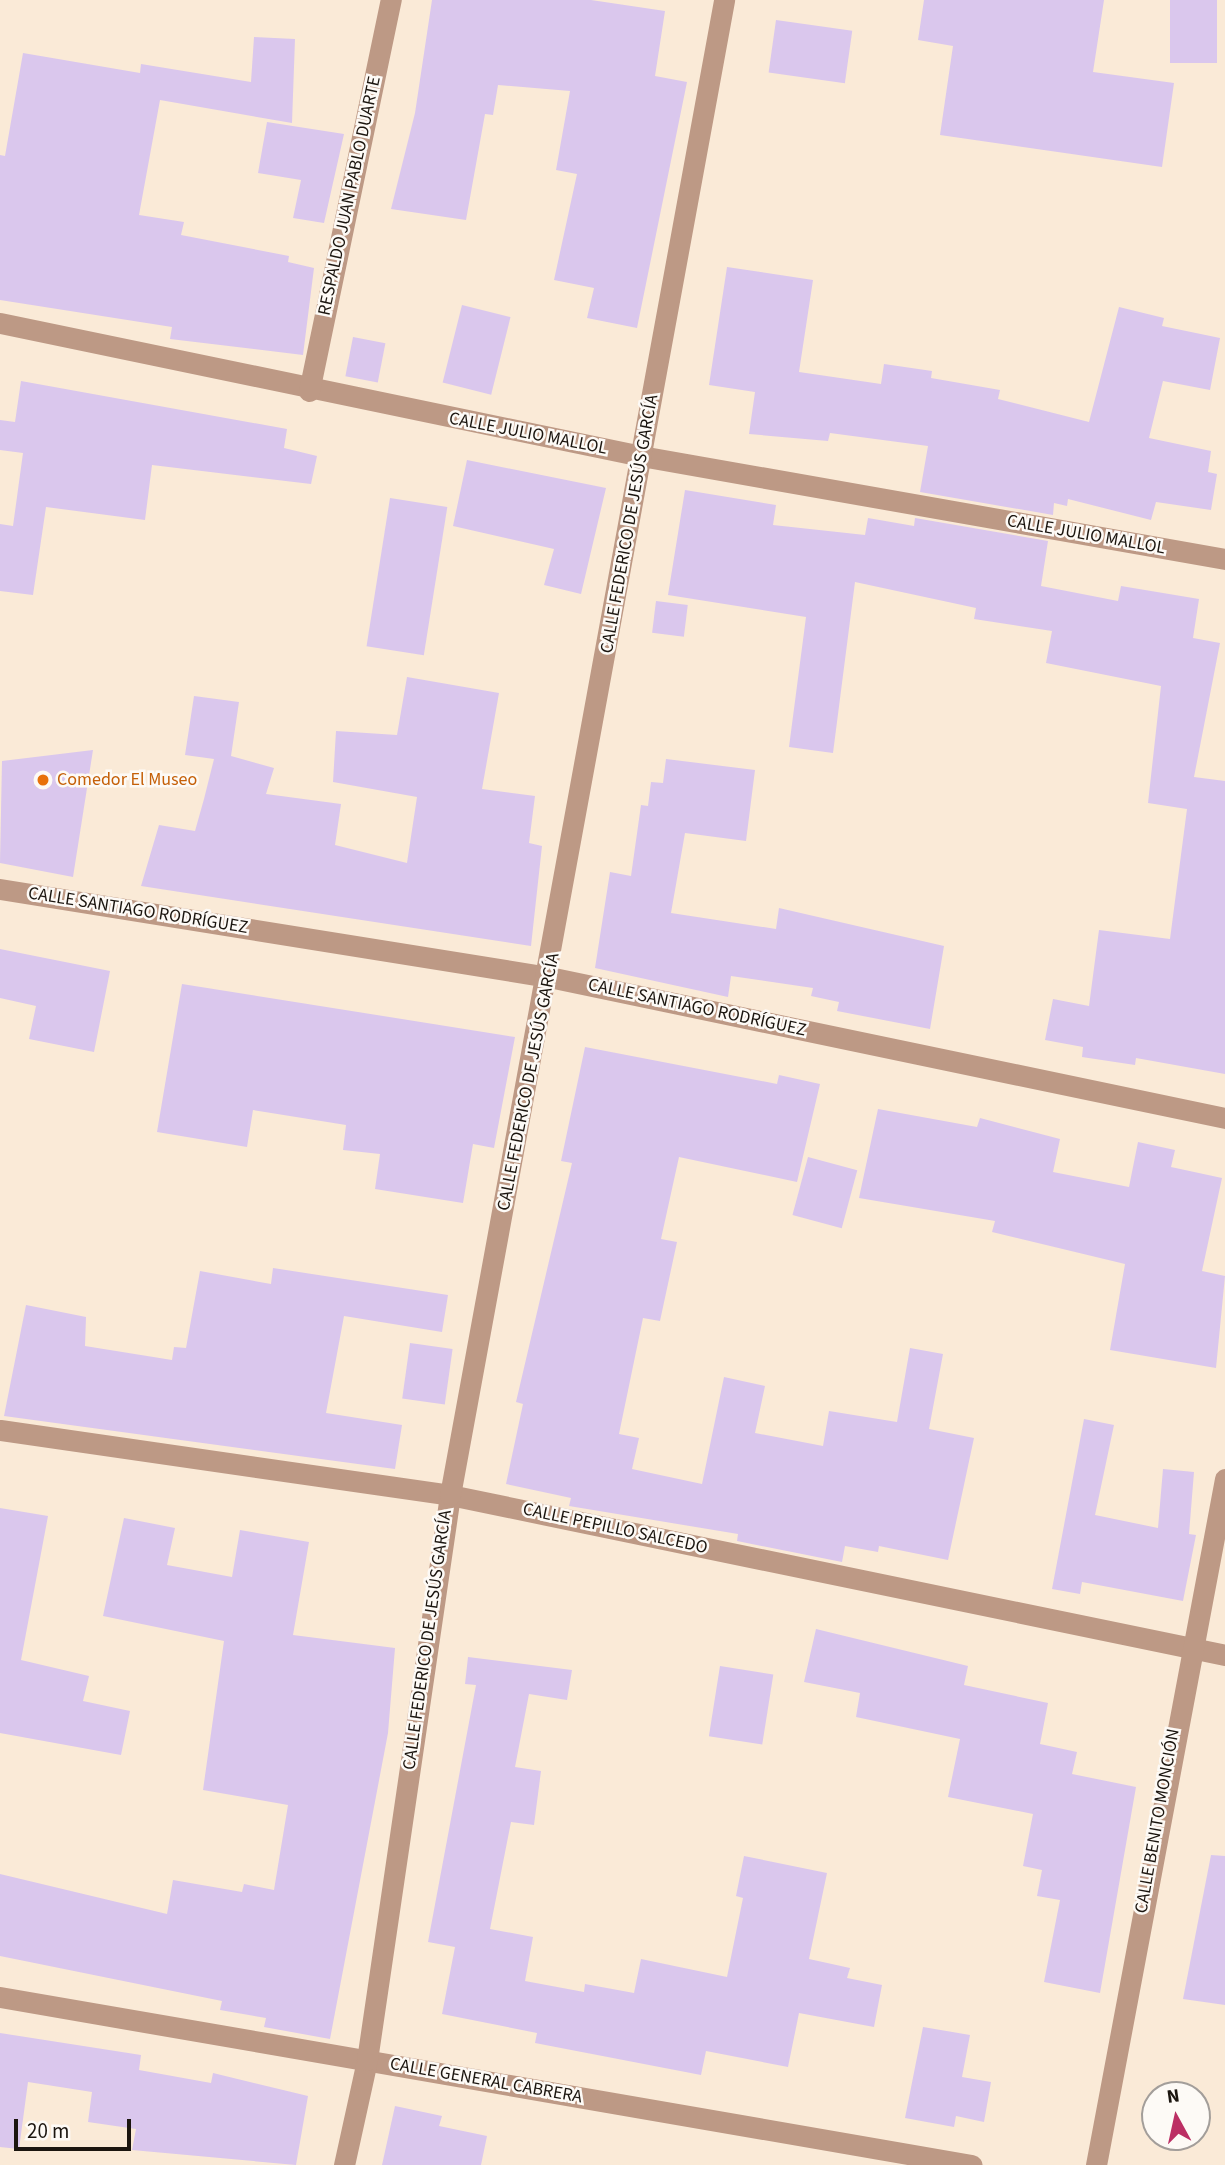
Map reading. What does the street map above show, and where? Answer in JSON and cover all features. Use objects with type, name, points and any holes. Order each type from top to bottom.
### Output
[{"type":"street","name":"RESPALDO JUAN PABLO DUARTE","points":[[309,391],[391,0]]},
{"type":"street","name":"CALLE FEDERICO DE JESÚS GARCÍA","points":[[344,2165],[367,2060],[450,1495],[549,977],[724,0]]},
{"type":"street","name":"CALLE JULIO MALLOL","points":[[0,323],[309,391],[641,456],[1225,559]]},
{"type":"street","name":"CALLE SANTIAGO RODRÍGUEZ","points":[[0,889],[549,977],[1225,1118]]},
{"type":"street","name":"CALLE PEPILLO SALCEDO","points":[[0,1430],[450,1495],[1225,1655]]},
{"type":"street","name":"CALLE BENITO MONCIÓN","points":[[1096,2165],[1189,1648],[1225,1479]]},
{"type":"street","name":"CALLE GENERAL CABRERA","points":[[0,1997],[972,2165]]},
{"type":"building","points":[[432,0],[591,0],[665,11],[655,76],[687,82],[637,328],[587,318],[594,288],[554,280],[577,174],[556,170],[570,91],[498,85],[493,115],[485,114],[466,220],[391,209],[415,113]]},
{"type":"building","points":[[924,0],[1104,0],[1093,72],[1174,83],[1162,167],[940,135],[953,46],[918,40]]},
{"type":"building","points":[[1170,0],[1217,0],[1217,63],[1170,63]]},
{"type":"building","points":[[776,20],[852,31],[845,83],[769,72]]},
{"type":"building","points":[[254,37],[295,39],[292,123],[160,100],[139,215],[184,222],[181,235],[289,256],[288,262],[314,268],[303,355],[170,339],[172,327],[0,300],[0,155],[5,156],[23,53],[140,73],[141,64],[251,82]]},
{"type":"building","points":[[267,122],[344,134],[324,223],[293,218],[301,180],[258,173]]},
{"type":"building","points":[[727,267],[813,280],[799,372],[881,384],[884,364],[932,371],[931,378],[1000,390],[998,399],[1089,422],[1119,307],[1164,318],[1162,326],[1220,338],[1210,390],[1163,381],[1149,438],[1211,451],[1208,472],[1217,474],[1211,510],[1156,502],[1151,520],[1068,499],[1067,506],[1054,503],[1053,515],[920,492],[928,446],[830,433],[828,441],[749,434],[755,392],[709,385]]},
{"type":"building","points":[[462,305],[511,317],[491,395],[443,383]]},
{"type":"building","points":[[353,337],[385,343],[378,383],[345,376]]},
{"type":"building","points":[[21,381],[287,429],[284,448],[317,456],[311,484],[152,465],[145,520],[46,507],[33,595],[0,591],[0,524],[13,526],[23,453],[0,450],[0,420],[15,422]]},
{"type":"building","points":[[467,460],[606,488],[581,594],[544,585],[554,549],[453,526]]},
{"type":"building","points":[[685,490],[776,505],[773,525],[865,535],[868,518],[914,526],[915,518],[1048,541],[1041,586],[1118,601],[1121,586],[1199,599],[1193,638],[1220,643],[1194,777],[1225,781],[1225,1074],[1136,1058],[1135,1065],[1082,1057],[1083,1047],[1045,1040],[1053,999],[1089,1006],[1099,930],[1170,939],[1187,809],[1148,803],[1161,686],[1046,663],[1052,631],[974,619],[976,608],[855,582],[833,753],[789,747],[806,617],[668,595]]},
{"type":"building","points":[[390,498],[447,507],[424,655],[367,646]]},
{"type":"building","points":[[656,601],[688,605],[684,637],[652,633]]},
{"type":"building","points":[[407,677],[499,693],[482,789],[535,796],[529,843],[542,846],[531,946],[141,886],[159,825],[195,831],[204,799],[214,759],[185,755],[194,696],[239,702],[231,756],[274,768],[266,794],[341,804],[335,845],[407,863],[417,797],[333,782],[336,731],[397,735]]},
{"type":"building","points":[[93,750],[73,877],[0,863],[2,761]]},
{"type":"building","points":[[666,759],[755,770],[746,841],[685,833],[671,913],[776,929],[779,908],[944,946],[930,1029],[837,1011],[839,1002],[811,996],[813,988],[731,976],[728,997],[595,968],[610,872],[631,876],[641,805],[648,806],[651,782],[663,783]]},
{"type":"building","points":[[0,949],[110,971],[94,1052],[29,1039],[36,1006],[0,998]]},
{"type":"building","points":[[182,984],[515,1037],[494,1148],[473,1144],[463,1203],[375,1189],[380,1154],[343,1150],[346,1125],[253,1110],[247,1147],[157,1132]]},
{"type":"building","points":[[585,1047],[777,1084],[779,1075],[820,1084],[797,1182],[679,1157],[661,1239],[677,1242],[660,1321],[643,1318],[619,1434],[639,1438],[632,1469],[702,1484],[724,1377],[765,1386],[755,1433],[823,1446],[829,1411],[897,1422],[910,1348],[943,1354],[929,1429],[974,1438],[948,1560],[879,1546],[878,1552],[845,1546],[842,1562],[737,1541],[738,1534],[569,1506],[571,1498],[506,1484],[523,1404],[516,1402],[572,1163],[561,1161]]},
{"type":"building","points":[[878,1109],[977,1127],[980,1118],[1060,1139],[1053,1172],[1129,1187],[1138,1142],[1175,1150],[1171,1167],[1222,1178],[1202,1271],[1225,1276],[1216,1368],[1110,1350],[1125,1264],[992,1232],[995,1221],[859,1198]]},
{"type":"building","points":[[808,1157],[857,1170],[842,1228],[792,1215]]},
{"type":"building","points":[[273,1268],[448,1295],[442,1332],[344,1316],[326,1413],[402,1425],[395,1469],[4,1416],[26,1305],[86,1317],[85,1346],[172,1360],[174,1347],[186,1348],[200,1271],[271,1284]]},
{"type":"building","points":[[410,1343],[453,1349],[445,1404],[402,1398]]},
{"type":"building","points":[[1084,1419],[1114,1425],[1095,1515],[1158,1528],[1163,1469],[1194,1472],[1189,1534],[1196,1535],[1183,1601],[1082,1582],[1080,1594],[1052,1589]]},
{"type":"building","points":[[0,1508],[48,1516],[21,1660],[89,1676],[83,1701],[130,1711],[121,1755],[0,1733]]},
{"type":"building","points":[[124,1518],[175,1528],[167,1565],[232,1577],[240,1530],[309,1542],[293,1635],[395,1648],[388,1733],[330,2039],[264,2027],[266,2018],[220,2010],[222,2001],[0,1956],[0,1874],[167,1914],[173,1880],[242,1892],[244,1884],[274,1890],[288,1805],[203,1790],[224,1641],[103,1616]]},
{"type":"building","points":[[816,1629],[968,1666],[964,1685],[1048,1703],[1040,1744],[1077,1752],[1072,1774],[1136,1787],[1100,1993],[1044,1982],[1060,1900],[1037,1896],[1042,1870],[1023,1866],[1033,1814],[948,1797],[960,1739],[856,1717],[860,1693],[804,1682]]},
{"type":"building","points":[[468,1657],[572,1670],[567,1700],[529,1694],[515,1767],[541,1771],[534,1825],[511,1822],[490,1929],[533,1937],[525,1981],[584,1992],[585,1984],[634,1993],[641,1959],[727,1977],[743,1898],[736,1896],[744,1856],[827,1873],[809,1959],[850,1968],[847,1978],[882,1985],[874,2027],[799,2013],[788,2067],[706,2051],[701,2075],[535,2043],[537,2033],[442,2014],[455,1947],[428,1942],[476,1685],[465,1684]]},
{"type":"building","points":[[720,1666],[773,1674],[762,1745],[709,1736]]},
{"type":"building","points":[[1211,1855],[1225,1856],[1225,2005],[1183,1999]]},
{"type":"building","points":[[923,2027],[970,2035],[962,2077],[991,2082],[984,2122],[956,2116],[954,2127],[905,2118]]},
{"type":"building","points":[[0,2033],[141,2055],[139,2070],[211,2083],[213,2073],[308,2096],[296,2165],[132,2150],[136,2129],[88,2122],[92,2092],[28,2082],[19,2149],[0,2147]]},
{"type":"building","points":[[395,2106],[442,2116],[439,2126],[487,2136],[481,2165],[382,2165]]},
{"type":"place","name":"Comedor El Museo","points":[[43,780]]}]
